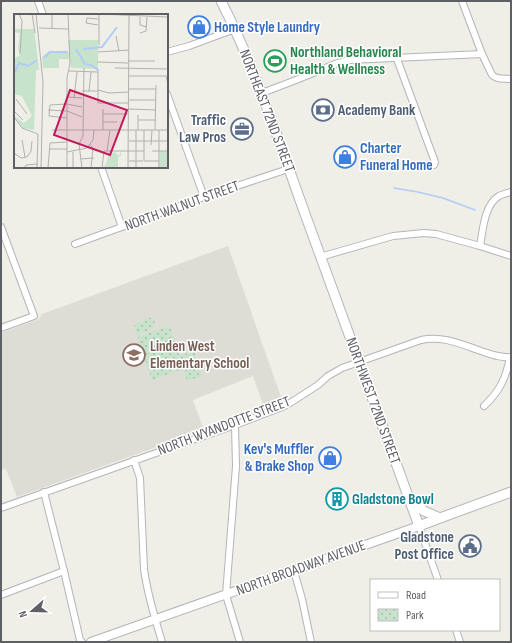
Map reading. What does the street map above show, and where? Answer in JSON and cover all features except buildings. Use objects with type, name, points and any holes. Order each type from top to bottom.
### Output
[{"type":"main road","name":"NORTHEAST 72ND STREET","points":[[221,1],[236,29],[262,93],[308,223]]},
{"type":"main road","name":"NORTHWEST 72ND STREET","points":[[308,223],[419,526]]},
{"type":"main road","name":"NORTH BROADWAY AVENUE","points":[[419,526],[511,492]]},
{"type":"main road","points":[[409,498],[424,511],[440,518]]},
{"type":"street","points":[[38,1],[43,14]]},
{"type":"street","points":[[462,1],[482,54],[492,75],[501,79],[511,79]]},
{"type":"street","points":[[168,52],[189,46],[236,29]]},
{"type":"street","points":[[262,93],[342,62],[355,59],[397,59],[482,54]]},
{"type":"street","points":[[397,59],[435,162],[434,164]]},
{"type":"street","points":[[168,97],[204,196]]},
{"type":"street","points":[[101,168],[122,227]]},
{"type":"street","name":"NORTH WALNUT STREET","points":[[75,244],[204,196],[288,169]]},
{"type":"street","points":[[480,246],[489,206],[499,196],[511,192]]},
{"type":"street","points":[[1,227],[34,316],[1,328]]},
{"type":"street","points":[[320,257],[393,236],[412,234],[436,234],[511,256]]},
{"type":"street","name":"NORTH WYANDOTTE STREET","points":[[1,508],[282,407],[318,385],[335,372],[358,362],[421,340],[432,338],[447,340],[498,357],[510,357]]},
{"type":"street","points":[[484,406],[497,392],[502,383],[508,369],[510,357]]},
{"type":"street","points":[[235,425],[236,466],[226,595],[240,642]]},
{"type":"street","points":[[134,460],[140,478],[146,584],[162,642]]},
{"type":"street","points":[[44,492],[80,640],[82,642]]},
{"type":"street","name":"NORTH BROADWAY AVENUE","points":[[91,642],[419,526]]},
{"type":"street","name":"NORTHWEST 72ND STREET","points":[[419,526],[438,579]]},
{"type":"street","points":[[1,595],[64,571]]},
{"type":"street","points":[[294,571],[302,599],[311,642]]},
{"type":"street","points":[[456,631],[460,642]]},
{"type":"shaded area","name":"Linden West Elementary School","points":[[228,246],[282,400],[264,407],[253,376],[193,400],[204,430],[17,497],[6,469],[1,470],[1,333],[39,319],[42,314]]},
{"type":"green space","points":[[148,318],[154,319],[155,326],[139,334],[140,336],[170,326],[179,356],[194,351],[202,376],[187,381],[183,369],[152,380],[134,325]]},
{"type":"waterway","points":[[394,188],[443,198],[475,210]]},
{"type":"place","name":"Home Style Laundry","points":[[199,27]]},
{"type":"place","name":"Northland Behavioral Health & Wellness","points":[[275,61]]},
{"type":"place","name":"Academy Bank","points":[[323,110]]},
{"type":"place","name":"Traffic Law Pros","points":[[242,129]]},
{"type":"place","name":"Charter Funeral Home","points":[[345,157]]},
{"type":"place","name":"Linden West Elementary School","points":[[134,355]]},
{"type":"place","name":"Kev's Muffler & Brake Shop","points":[[330,458]]},
{"type":"place","name":"Gladstone Bowl","points":[[337,499]]},
{"type":"place","name":"Gladstone Post Office","points":[[470,546]]}]
